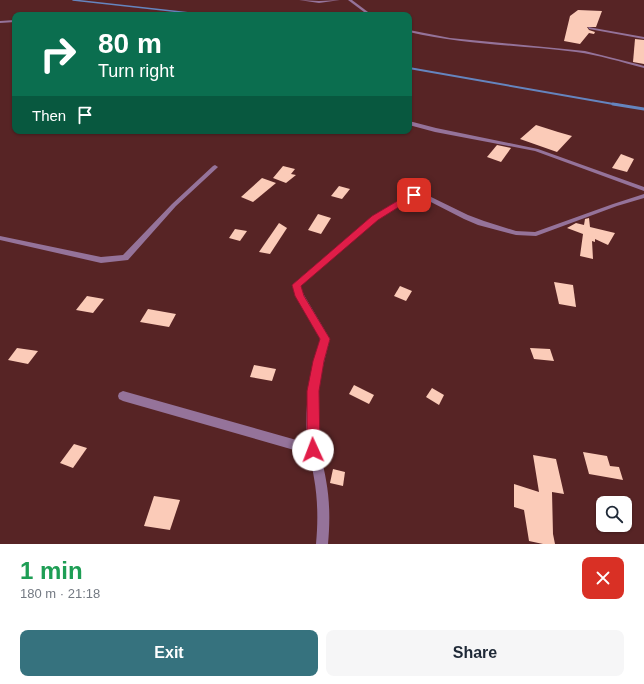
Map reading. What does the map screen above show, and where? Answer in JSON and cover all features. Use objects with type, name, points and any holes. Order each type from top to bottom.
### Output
[{"type":"street","points":[[301,0],[319,2],[338,0]]},
{"type":"street","points":[[350,0],[366,12]]},
{"type":"street","points":[[0,22],[12,21]]},
{"type":"street","points":[[589,28],[644,38]]},
{"type":"street","points":[[412,32],[437,37],[575,50],[644,67]]},
{"type":"street","points":[[412,124],[435,130],[536,150],[644,189]]},
{"type":"street","points":[[0,238],[101,260],[125,258],[174,205],[215,167]]},
{"type":"street","points":[[322,544],[321,483],[313,450],[313,391],[318,361],[325,339],[300,296],[296,285],[375,218],[411,195],[427,197],[466,218],[481,223],[516,233],[536,234],[614,205],[644,196]]},
{"type":"street","points":[[123,396],[313,450]]},
{"type":"building","points":[[578,10],[602,11],[596,27],[587,27],[589,30],[595,32],[594,34],[589,33],[580,44],[564,41],[570,16]]},
{"type":"building","points":[[635,39],[644,40],[644,64],[633,62]]},
{"type":"building","points":[[536,125],[572,136],[557,152],[520,139]]},
{"type":"building","points":[[497,145],[511,148],[501,162],[487,157]]},
{"type":"building","points":[[621,154],[634,159],[627,172],[612,168]]},
{"type":"building","points":[[283,166],[295,169],[291,174],[296,175],[286,183],[273,178]]},
{"type":"building","points":[[262,178],[276,183],[253,202],[241,197]]},
{"type":"building","points":[[339,186],[350,189],[342,199],[331,196]]},
{"type":"building","points":[[318,214],[331,218],[321,234],[308,230]]},
{"type":"building","points":[[589,218],[590,227],[615,233],[608,245],[595,239],[595,242],[592,241],[593,259],[580,256],[583,234],[567,228],[576,223],[584,225],[585,219]]},
{"type":"building","points":[[279,223],[287,228],[270,254],[259,252]]},
{"type":"building","points":[[235,229],[247,231],[240,241],[229,238]]},
{"type":"building","points":[[554,282],[573,285],[576,307],[559,304]]},
{"type":"building","points":[[400,286],[412,291],[406,301],[394,296]]},
{"type":"building","points":[[87,296],[104,299],[93,313],[76,310]]},
{"type":"building","points":[[148,309],[176,314],[169,327],[140,322]]},
{"type":"building","points":[[17,348],[38,351],[28,364],[8,360]]},
{"type":"building","points":[[530,348],[550,349],[554,361],[534,359]]},
{"type":"building","points":[[254,365],[276,369],[272,381],[250,377]]},
{"type":"building","points":[[354,385],[374,395],[369,404],[349,394]]},
{"type":"building","points":[[432,388],[444,395],[439,405],[426,397]]},
{"type":"building","points":[[74,444],[87,448],[73,468],[60,463]]},
{"type":"building","points":[[583,452],[607,456],[610,466],[619,467],[623,480],[589,474]]},
{"type":"building","points":[[533,455],[556,459],[564,494],[552,492],[553,534],[555,544],[543,544],[529,541],[524,510],[514,507],[514,484],[539,492]]},
{"type":"building","points":[[333,469],[345,472],[343,486],[330,483]]},
{"type":"building","points":[[154,496],[180,500],[170,530],[144,526]]},
{"type":"waterway","points":[[73,0],[181,12]]},
{"type":"waterway","points":[[412,69],[617,105]]},
{"type":"waterway","points":[[617,105],[644,109]]},
{"type":"route","points":[[313,450],[313,391],[318,361],[325,339],[300,296],[296,285],[346,241],[375,218],[408,196],[414,195]]}]
